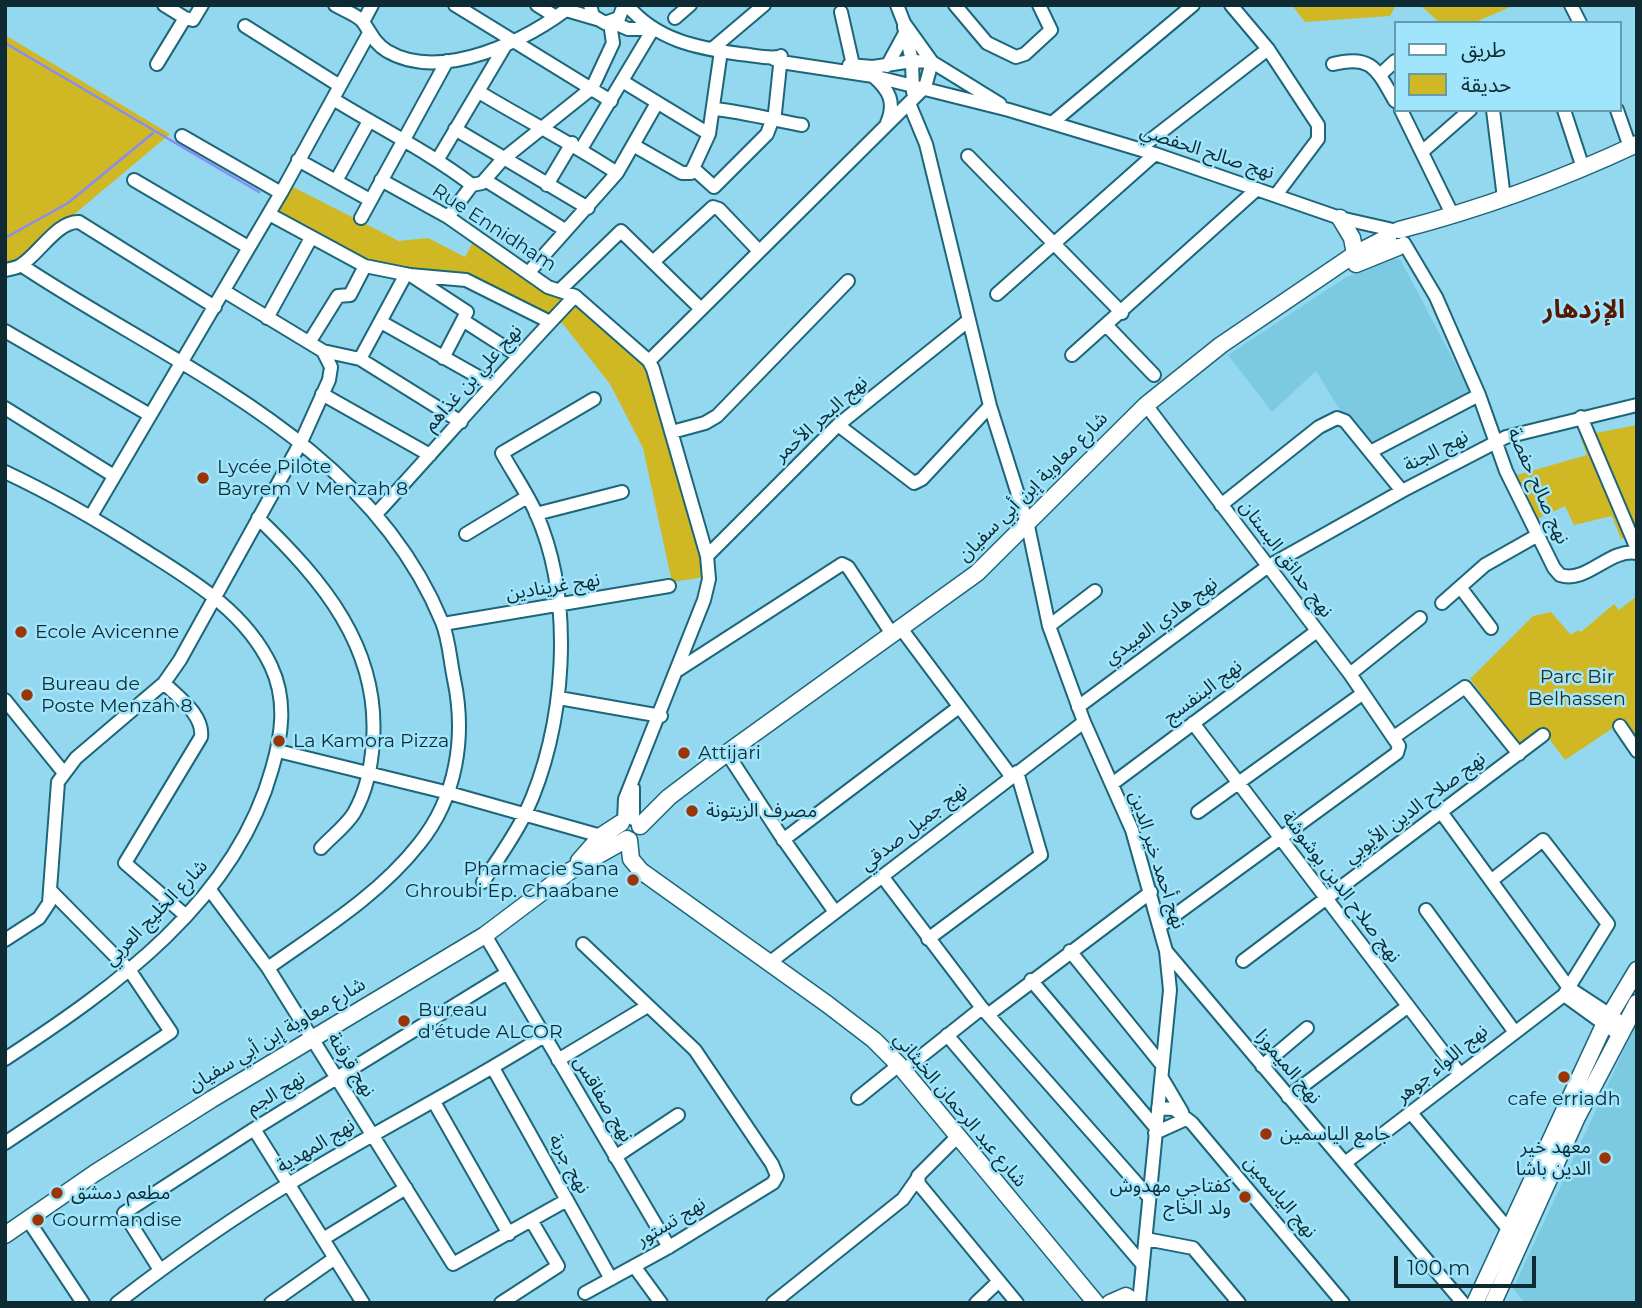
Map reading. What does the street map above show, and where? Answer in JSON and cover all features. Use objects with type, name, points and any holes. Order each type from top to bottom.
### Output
[{"type":"main road","name":"شارع معاوية إبن أبي سفيان","points":[[5,1234],[95,1172],[311,1038],[485,935],[570,871],[593,857],[631,828],[656,802],[669,797],[977,573],[1028,526],[1146,405],[1221,345],[1354,254],[1583,168],[1633,146]]},
{"type":"main road","points":[[1339,218],[1352,238],[1354,254]]},
{"type":"main road","name":"شارع معاوية إبن أبي سفيان","points":[[1321,277],[1398,238]]},
{"type":"main road","name":"شارع معاوية إبن أبي سفيان","points":[[570,871],[601,836],[631,828]]},
{"type":"main road","points":[[593,857],[631,859],[631,828]]},
{"type":"main road","points":[[631,828],[647,875]]},
{"type":"main road","name":"شارع عبد الرحمان الخبثاني","points":[[631,859],[647,875],[874,1040],[901,1068],[1091,1298],[1125,1300]]},
{"type":"main road","points":[[1493,1303],[1637,970]]},
{"type":"main road","points":[[1475,1303],[1509,1230],[1614,1024],[1637,1003]]},
{"type":"street","points":[[164,5],[193,20],[202,5]]},
{"type":"street","points":[[335,5],[363,22],[368,35],[396,56],[447,61],[510,44],[565,11]]},
{"type":"street","points":[[363,22],[372,5]]},
{"type":"street","points":[[455,5],[510,44],[611,101]]},
{"type":"street","points":[[537,5],[636,31],[653,29]]},
{"type":"street","points":[[448,217],[472,185],[485,180],[502,160],[592,88],[613,43],[606,21],[590,5]]},
{"type":"street","points":[[606,21],[622,14],[625,5],[653,29],[671,39],[716,50],[778,59],[773,122],[761,143],[713,187],[693,168]]},
{"type":"street","points":[[675,18],[690,5]]},
{"type":"street","points":[[633,145],[688,174],[709,134],[714,109],[716,50],[764,5]]},
{"type":"street","points":[[955,5],[987,43],[1016,57],[1024,54],[1051,30],[1039,5]]},
{"type":"street","points":[[1052,123],[1193,5]]},
{"type":"street","points":[[1231,5],[1268,49],[1318,125],[1318,139],[1276,194]]},
{"type":"street","points":[[1571,5],[1579,21]]},
{"type":"street","points":[[900,7],[919,86]]},
{"type":"street","points":[[841,12],[853,65]]},
{"type":"street","points":[[156,64],[185,18]]},
{"type":"street","points":[[245,26],[340,86]]},
{"type":"street","points":[[631,828],[634,781],[708,589],[707,556],[649,361],[911,100],[932,62],[905,28]]},
{"type":"street","points":[[887,66],[905,28]]},
{"type":"street","points":[[547,185],[611,101],[653,29]]},
{"type":"street","points":[[91,516],[269,214],[368,35]]},
{"type":"street","points":[[438,159],[510,44]]},
{"type":"street","points":[[1139,149],[1268,49]]},
{"type":"street","name":"نهج صالح الحفصي","points":[[778,59],[887,66],[912,61],[932,62],[1009,110]]},
{"type":"street","name":"نهج صالح الحفصي","points":[[778,59],[919,86],[1009,110],[1155,154],[1398,238]]},
{"type":"street","points":[[1333,64],[1359,59],[1380,75],[1394,99]]},
{"type":"street","points":[[361,218],[447,61]]},
{"type":"street","points":[[1380,75],[1394,62]]},
{"type":"street","points":[[873,76],[891,96],[891,114],[886,125]]},
{"type":"street","points":[[622,81],[709,134]]},
{"type":"street","points":[[479,92],[541,129],[577,146],[617,173]]},
{"type":"street","points":[[333,99],[403,142],[438,159],[472,185]]},
{"type":"street","name":"نهج أحمد خير الدين","points":[[911,100],[926,144],[990,406],[1028,526],[1049,626],[1084,722],[1132,830],[1166,951],[1170,990],[1142,1269]]},
{"type":"street","points":[[529,272],[617,173],[657,103]]},
{"type":"street","points":[[714,109],[754,114],[773,122],[803,125]]},
{"type":"street","points":[[1402,112],[1456,215]]},
{"type":"street","points":[[1423,151],[1468,112]]},
{"type":"street","points":[[1493,112],[1504,198]]},
{"type":"street","points":[[1565,112],[1583,168]]},
{"type":"street","points":[[1618,112],[1633,146]]},
{"type":"street","points":[[336,181],[369,121]]},
{"type":"street","points":[[455,129],[502,160],[587,208]]},
{"type":"street","points":[[182,136],[281,193]]},
{"type":"street","points":[[997,294],[1055,246],[1155,154]]},
{"type":"street","points":[[968,156],[1122,313]]},
{"type":"street","points":[[298,160],[370,201]]},
{"type":"street","points":[[134,180],[248,247]]},
{"type":"street","name":"Rue Ennidham","points":[[381,180],[448,217],[548,287],[575,296],[649,361]]},
{"type":"street","points":[[485,180],[565,230]]},
{"type":"street","points":[[1072,355],[1258,189]]},
{"type":"street","points":[[654,261],[713,207],[719,209],[759,251]]},
{"type":"street","name":"نهج علي بن غذاهم","points":[[269,214],[365,266],[408,275],[466,280],[550,322],[517,355],[461,422],[377,513]]},
{"type":"street","points":[[5,270],[21,265],[59,231],[72,222],[79,222],[215,307]]},
{"type":"street","points":[[560,290],[617,232],[627,234],[702,309]]},
{"type":"street","points":[[267,318],[311,238]]},
{"type":"street","name":"نهج صالح حفصة","points":[[1398,238],[1436,297],[1479,395],[1506,471],[1555,568],[1567,577],[1574,577],[1623,554],[1637,551]]},
{"type":"street","points":[[21,265],[182,361],[301,442],[377,513],[418,576],[443,624],[461,723],[449,793],[421,842],[397,869],[332,923],[268,968]]},
{"type":"street","points":[[310,341],[338,296],[350,295],[365,266]]},
{"type":"street","points":[[360,359],[408,275],[466,311],[464,321],[443,358]]},
{"type":"street","points":[[672,432],[705,423],[716,416],[848,281]]},
{"type":"street","points":[[223,291],[323,351],[360,359],[461,422]]},
{"type":"street","points":[[550,322],[575,296]]},
{"type":"street","name":"نهج البحر الأحمر","points":[[707,556],[838,425],[969,320]]},
{"type":"street","points":[[381,321],[491,384]]},
{"type":"street","points":[[464,321],[517,355]]},
{"type":"street","points":[[1107,326],[1154,375]]},
{"type":"street","points":[[5,331],[150,415]]},
{"type":"street","points":[[5,940],[45,911],[51,891],[54,806],[58,782],[76,758],[164,684],[301,442],[331,367],[323,351]]},
{"type":"street","points":[[322,394],[430,455]]},
{"type":"street","points":[[1372,451],[1479,395]]},
{"type":"street","points":[[483,882],[524,816],[546,756],[559,698],[559,606],[536,514],[502,453],[594,399]]},
{"type":"street","name":"نهج حدائق البستان","points":[[1146,405],[1350,674],[1394,737]]},
{"type":"street","name":"نهج الجنة","points":[[1267,567],[1496,442],[1581,416],[1637,405]]},
{"type":"street","points":[[838,425],[914,483],[922,478],[990,406]]},
{"type":"street","points":[[5,408],[114,475]]},
{"type":"street","points":[[1581,416],[1637,551]]},
{"type":"street","points":[[1221,505],[1329,421],[1345,421],[1402,491]]},
{"type":"street","name":"شارع الخليج العربي","points":[[5,472],[91,516],[214,595],[255,638],[272,666],[281,695],[283,718],[278,751],[268,786],[234,856],[210,890],[130,971],[61,1023],[5,1059]]},
{"type":"street","points":[[536,514],[622,492]]},
{"type":"street","points":[[466,534],[527,497]]},
{"type":"street","points":[[258,518],[311,571],[353,633],[372,697],[374,732],[370,775],[355,811],[321,848]]},
{"type":"street","points":[[1442,603],[1485,565],[1538,535]]},
{"type":"street","points":[[678,670],[839,565],[848,567],[896,631],[1014,774],[1041,855],[928,939]]},
{"type":"street","name":"نهج هادي العبيدي","points":[[1078,707],[1267,567]]},
{"type":"street","name":"نهج غرينادين","points":[[443,624],[669,586]]},
{"type":"street","points":[[1460,587],[1491,628]]},
{"type":"street","points":[[1049,626],[1095,591]]},
{"type":"street","points":[[1350,674],[1420,618]]},
{"type":"street","name":"نهج البنفسج","points":[[1112,784],[1317,631]]},
{"type":"street","points":[[164,684],[196,716],[202,732],[125,863],[127,868],[184,915]]},
{"type":"street","points":[[1160,926],[1397,753],[1399,746],[1394,737],[1465,687],[1518,754]]},
{"type":"street","points":[[1198,812],[1362,694]]},
{"type":"street","points":[[559,698],[660,716]]},
{"type":"street","points":[[5,700],[64,773]]},
{"type":"street","points":[[783,840],[959,707]]},
{"type":"street","name":"نهج جميل صدقي","points":[[769,963],[1084,722]]},
{"type":"street","name":"نهج صلاح الدين بوشوشة","points":[[1193,723],[1459,1073]]},
{"type":"street","points":[[1620,726],[1637,751]]},
{"type":"street","name":"نهج صلاح الدين الأيوبي","points":[[1243,961],[1543,734]]},
{"type":"street","points":[[278,751],[449,793],[601,836]]},
{"type":"street","points":[[727,753],[783,840],[835,912]]},
{"type":"street","points":[[1441,812],[1492,880],[1566,992],[1614,1024]]},
{"type":"street","points":[[1492,880],[1544,840],[1606,918],[1608,924],[1566,992]]},
{"type":"street","points":[[882,876],[985,1011],[1149,1196]]},
{"type":"street","name":"نهج قرقنة","points":[[210,890],[268,968],[335,1080],[453,1264],[509,1234]]},
{"type":"street","points":[[5,1143],[171,1032],[130,971],[51,891]]},
{"type":"street","points":[[858,1098],[947,1035],[1031,981],[1151,892]]},
{"type":"street","points":[[1426,910],[1514,1031]]},
{"type":"street","name":"نهج صفاقس","points":[[485,935],[668,1247]]},
{"type":"street","points":[[558,1060],[646,1007],[583,944]]},
{"type":"street","name":"نهج الياسمين","points":[[1070,951],[1162,1071],[1186,1119],[1343,1303]]},
{"type":"street","name":"نهج الميموزا","points":[[1166,951],[1464,1303]]},
{"type":"street","name":"نهج الجم","points":[[160,1269],[124,1213],[254,1129],[508,973]]},
{"type":"street","points":[[1031,981],[1156,1131],[1186,1119]]},
{"type":"street","name":"نهج اللواء جوهر","points":[[1345,1163],[1566,992]]},
{"type":"street","name":"نهج تستور","points":[[584,1293],[668,1247],[776,1181],[772,1164],[703,1061],[646,1007]]},
{"type":"street","points":[[1289,1097],[1408,1007]]},
{"type":"street","points":[[1262,1066],[1307,1028]]},
{"type":"street","points":[[947,1035],[1142,1269],[1125,1300]]},
{"type":"street","name":"نهج المهدية","points":[[117,1303],[160,1269],[289,1183],[493,1068],[544,1036]]},
{"type":"street","name":"نهج جربة","points":[[493,1068],[611,1279]]},
{"type":"street","points":[[434,1102],[509,1234],[567,1200]]},
{"type":"street","points":[[1158,1111],[1186,1119]]},
{"type":"street","points":[[1411,1113],[1509,1230]]},
{"type":"street","points":[[615,1157],[678,1115]]},
{"type":"street","points":[[254,1129],[363,1303]]},
{"type":"street","points":[[773,1303],[921,1185],[957,1137]]},
{"type":"street","points":[[921,1185],[1017,1303]]},
{"type":"street","points":[[323,1239],[406,1188]]},
{"type":"street","points":[[28,1220],[83,1303]]},
{"type":"street","points":[[501,1303],[558,1266],[531,1220]]},
{"type":"street","points":[[1146,1239],[1193,1248],[1239,1303]]},
{"type":"street","points":[[271,1303],[335,1258]]},
{"type":"street","points":[[634,1266],[661,1303]]},
{"type":"street","points":[[976,1303],[999,1281]]},
{"type":"shaded area","points":[[1386,258],[1400,259],[1476,403],[1375,452],[1340,410],[1316,371],[1272,412],[1228,355],[1345,278]]},
{"type":"shaded area","name":"معهد خير الدين باشا","points":[[1635,1026],[1637,1303],[1525,1303],[1513,1289]]},
{"type":"green space","points":[[1292,5],[1396,5],[1390,16],[1305,22]]},
{"type":"green space","points":[[1420,5],[1515,5],[1478,21],[1438,21]]},
{"type":"green space","points":[[5,35],[170,134],[16,263],[5,266]]},
{"type":"green space","points":[[291,186],[399,241],[428,238],[465,257],[474,240],[527,274],[552,296],[571,300],[640,358],[652,388],[702,558],[705,577],[672,582],[643,448],[610,384],[563,324],[468,276],[406,269],[360,259],[275,213]]},
{"type":"green space","points":[[1637,425],[1637,536],[1621,539],[1612,516],[1574,525],[1565,506],[1533,521],[1510,477],[1587,455],[1580,436]]},
{"type":"green space","name":"Parc Bir Belhassen","points":[[1637,596],[1637,747],[1619,724],[1565,760],[1542,729],[1519,743],[1470,679],[1533,616],[1551,612],[1571,635],[1578,630],[1581,632],[1614,604],[1619,610]]},
{"type":"waterway","points":[[5,43],[259,192]]},
{"type":"waterway","points":[[5,238],[68,203],[153,133]]},
{"type":"place","name":"Lycée Pilote Bayrem V Menzah 8","points":[[203,478]]},
{"type":"place","name":"Ecole Avicenne","points":[[21,632]]},
{"type":"place","name":"Bureau de Poste Menzah 8","points":[[27,695]]},
{"type":"place","name":"La Kamora Pizza","points":[[279,741]]},
{"type":"place","name":"Attijari","points":[[684,753]]},
{"type":"place","name":"مصرف الزيتونة","points":[[692,811]]},
{"type":"place","name":"Pharmacie Sana Ghroubi Ep. Chaabane","points":[[633,880]]},
{"type":"place","name":"Bureau d'étude ALCOR","points":[[404,1021]]},
{"type":"place","name":"cafe erriadh","points":[[1564,1077]]},
{"type":"place","name":"جامع الياسمين","points":[[1266,1134]]},
{"type":"place","name":"معهد خير الدين باشا","points":[[1605,1158]]},
{"type":"place","name":"مطعم دمشق","points":[[57,1193]]},
{"type":"place","name":"كفتاجي مهدوش ولد الخاج","points":[[1245,1197]]},
{"type":"place","name":"Gourmandise","points":[[38,1220]]},
{"type":"district","name":"الإزدهار","points":[[1584,310]]}]
